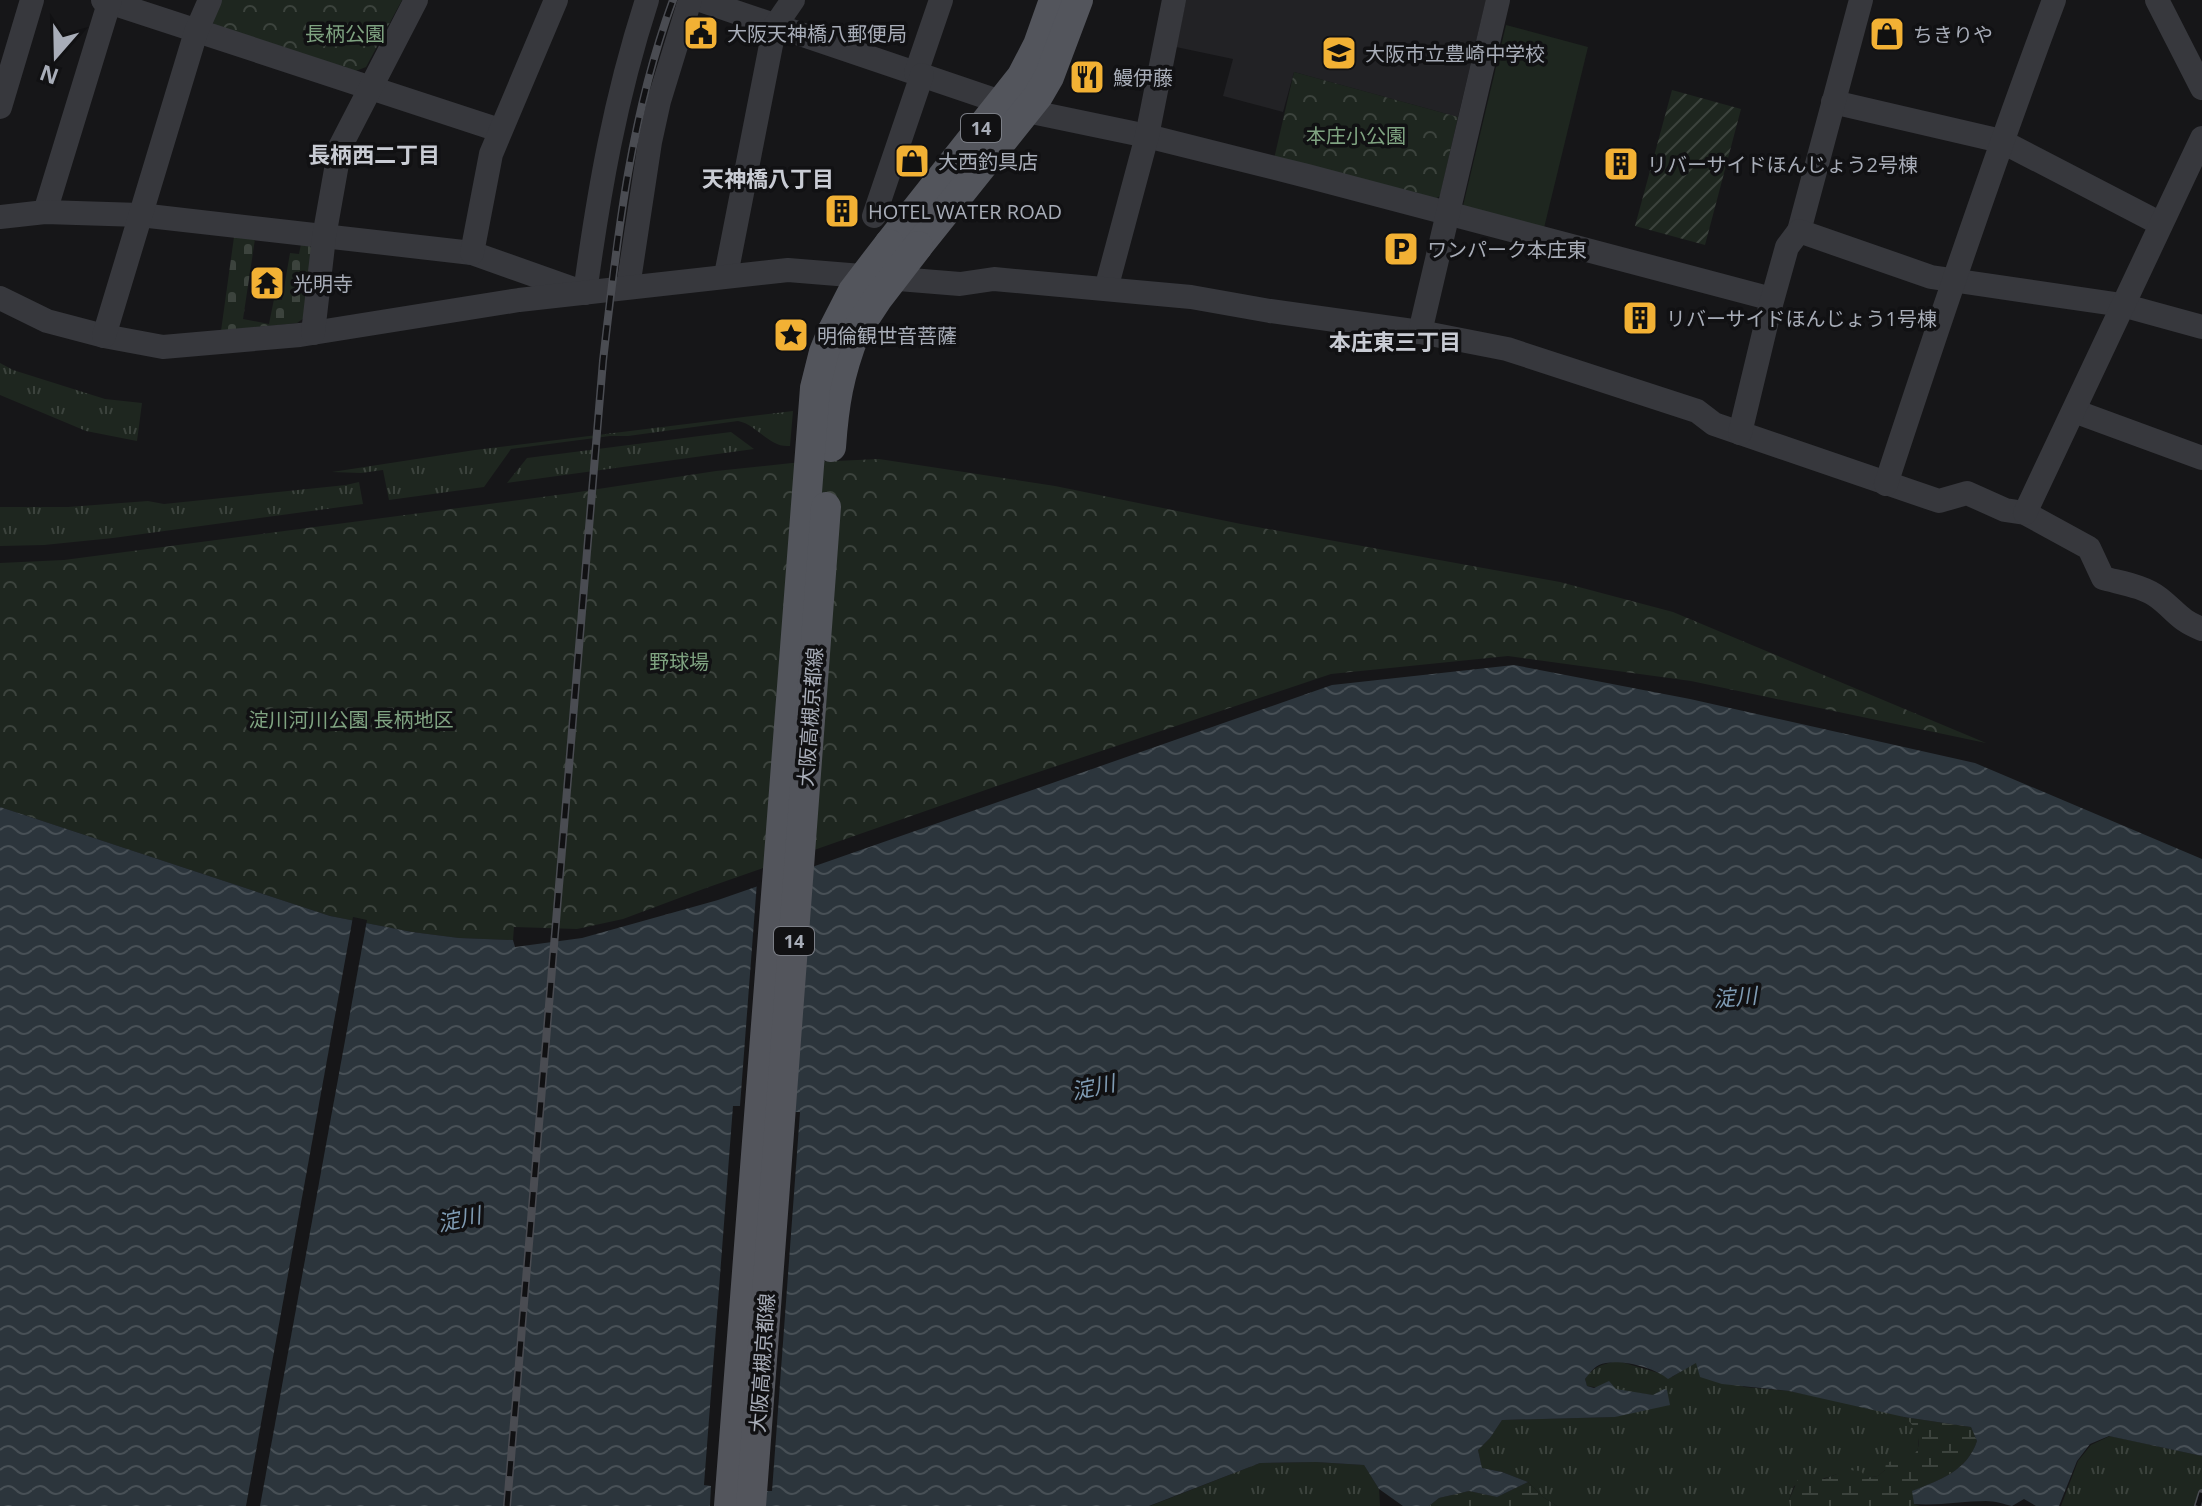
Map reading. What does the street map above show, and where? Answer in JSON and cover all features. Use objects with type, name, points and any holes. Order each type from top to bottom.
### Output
[{"type":"main road","name":"大阪高槻京都線","points":[[1014,107],[1054,0]]},
{"type":"main road","name":"大阪高槻京都線","points":[[729,1506],[812,414],[844,332],[853,291],[904,245],[1014,107],[1049,77],[1078,0]]},
{"type":"main road","name":"大阪高槻京都線","points":[[751,1506],[833,414],[828,378]]},
{"type":"street","points":[[0,107],[32,0]]},
{"type":"street","points":[[104,336],[196,32],[210,0]]},
{"type":"street","points":[[313,333],[324,237],[340,147],[416,0]]},
{"type":"street","points":[[472,253],[491,154],[556,0]]},
{"type":"street","points":[[585,293],[598,194],[610,134],[647,0]]},
{"type":"street","points":[[628,287],[650,142],[659,101],[690,0]]},
{"type":"street","points":[[700,0],[1014,107],[1147,136],[1772,299]]},
{"type":"street","points":[[726,275],[775,26],[793,0]]},
{"type":"street","points":[[874,216],[941,0]]},
{"type":"street","points":[[1106,289],[1147,136],[1174,0]]},
{"type":"street","points":[[1420,332],[1498,0]]},
{"type":"street","points":[[1740,433],[1772,299],[1793,239],[1861,0]]},
{"type":"street","points":[[1886,484],[1953,279],[2054,0]]},
{"type":"street","points":[[2157,0],[2202,88]]},
{"type":"street","points":[[45,212],[107,1],[499,130]]},
{"type":"street","points":[[1833,102],[2001,141],[2161,224]]},
{"type":"street","points":[[2025,513],[2202,138]]},
{"type":"street","points":[[0,217],[45,212],[140,215],[472,253],[585,293]]},
{"type":"street","points":[[1793,239],[1931,277],[2122,305],[2202,327]]},
{"type":"street","points":[[0,298],[47,321],[163,347],[313,333],[519,300],[788,270],[960,284],[994,279],[1191,297],[1420,332],[1507,349],[1697,411],[1714,424],[1939,501],[1967,493],[2005,510],[2025,513],[2089,548],[2103,578],[2140,588],[2158,597],[2185,622],[2202,629]]},
{"type":"street","points":[[2074,411],[2202,458]]},
{"type":"shaded area","name":"大阪市立豊崎中学校","points":[[1186,0],[1486,0],[1458,117],[1294,72],[1283,112],[1223,96],[1233,59],[1176,47]]},
{"type":"green space","name":"長柄公園","points":[[219,0],[402,0],[366,67],[353,72],[215,27],[211,17]]},
{"type":"green space","points":[[1506,25],[1588,47],[1544,228],[1463,206]]},
{"type":"green space","name":"本庄小公園","points":[[1294,72],[1458,117],[1440,196],[1432,201],[1274,159]]},
{"type":"green space","points":[[1672,90],[1741,109],[1705,245],[1635,226]]},
{"type":"green space","points":[[234,237],[255,239],[243,319],[269,324],[274,299],[282,300],[290,253],[299,254],[301,244],[309,245],[315,253],[304,318],[297,323],[221,331]]},
{"type":"green space","points":[[0,363],[13,370],[105,399],[142,403],[137,441],[86,431],[0,395]]},
{"type":"green space","points":[[793,411],[790,446],[776,444],[738,421],[511,449],[484,487],[389,500],[383,470],[332,472],[475,450]]},
{"type":"green space","points":[[731,432],[754,449],[507,483],[527,458]]},
{"type":"green space","points":[[879,459],[1055,486],[1241,524],[1560,582],[1673,612],[1986,743],[1691,681],[1508,656],[1331,674],[994,787],[623,919],[577,929],[514,927],[513,940],[412,932],[330,916],[0,807],[0,563],[64,560],[716,471]]},
{"type":"green space","points":[[359,482],[363,504],[113,538],[0,546],[0,507],[68,507],[148,501],[164,504]]},
{"type":"green space","points":[[1618,1361],[1672,1377],[1696,1362],[1744,1387],[1789,1391],[1886,1411],[1904,1417],[1915,1425],[1919,1437],[1918,1448],[1914,1457],[1904,1465],[1885,1470],[1878,1476],[1866,1478],[1837,1470],[1837,1474],[1832,1476],[1794,1486],[1790,1506],[1557,1506],[1528,1482],[1482,1468],[1478,1450],[1502,1420],[1615,1417],[1653,1395],[1587,1386],[1585,1379],[1595,1368]]},
{"type":"green space","points":[[1904,1417],[1971,1427],[1977,1441],[1967,1460],[1959,1467],[1913,1491],[1914,1504],[1920,1506],[1790,1506],[1789,1500],[1800,1475],[1808,1480],[1819,1474],[1824,1479],[1837,1474],[1837,1469],[1861,1471],[1866,1478],[1878,1476],[1885,1470],[1886,1463],[1902,1458],[1904,1464],[1911,1459],[1918,1447],[1918,1435]]},
{"type":"green space","points":[[2110,1436],[2202,1456],[2202,1506],[2061,1506],[2078,1461],[2091,1445]]},
{"type":"green space","points":[[1260,1463],[1364,1465],[1379,1489],[1380,1506],[1150,1506]]},
{"type":"green space","points":[[1528,1482],[1557,1506],[1429,1506],[1439,1498],[1469,1491],[1497,1497]]},
{"type":"water","name":"淀川","points":[[1514,665],[1690,699],[1975,763],[2202,859],[2202,1456],[2109,1436],[2090,1444],[2077,1461],[2059,1506],[2036,1506],[2024,1499],[2012,1506],[1986,1501],[1914,1504],[1912,1491],[1951,1473],[1967,1460],[1977,1441],[1971,1427],[1904,1417],[1789,1391],[1722,1384],[1700,1377],[1696,1363],[1668,1379],[1645,1367],[1615,1362],[1595,1368],[1585,1379],[1587,1386],[1594,1388],[1609,1381],[1616,1389],[1653,1395],[1664,1389],[1667,1390],[1670,1405],[1615,1417],[1502,1420],[1478,1450],[1482,1468],[1528,1482],[1497,1497],[1469,1491],[1439,1498],[1429,1506],[1403,1506],[1379,1489],[1364,1465],[1316,1462],[1260,1463],[1149,1506],[0,1506],[0,807],[330,916],[412,932],[513,940],[515,947],[582,938],[718,900],[1332,685]]},
{"type":"pier","points":[[809,864],[791,1112],[800,1112],[772,1491],[762,1491],[762,1506],[710,1506],[711,1486],[704,1485],[733,1106],[740,1106],[757,882]]},
{"type":"pier","points":[[353,917],[367,920],[260,1506],[246,1506]]},
{"type":"railway","points":[[507,1506],[603,361],[627,179],[646,89],[673,0]]},
{"type":"railway","points":[[2198,1506],[2202,1493]]},
{"type":"place","name":"大阪天神橋八郵便局","points":[[701,33]]},
{"type":"place","name":"ちきりや","points":[[1887,34]]},
{"type":"place","name":"大阪市立豊崎中学校","points":[[1339,53]]},
{"type":"place","name":"鰻伊藤","points":[[1087,77]]},
{"type":"place","name":"大西釣具店","points":[[912,161]]},
{"type":"place","name":"リバーサイドほんじょう2号棟","points":[[1621,164]]},
{"type":"place","name":"HOTEL WATER ROAD","points":[[842,211]]},
{"type":"place","name":"ワンパーク本庄東","points":[[1401,249]]},
{"type":"place","name":"光明寺","points":[[267,283]]},
{"type":"place","name":"リバーサイドほんじょう1号棟","points":[[1640,318]]},
{"type":"place","name":"明倫観世音菩薩","points":[[791,335]]},
{"type":"district","name":"長柄西二丁目","points":[[374,154]]},
{"type":"district","name":"天神橋八丁目","points":[[768,178]]},
{"type":"district","name":"本庄東三丁目","points":[[1395,341]]},
{"type":"park label","name":"野球場","points":[[679,661]]},
{"type":"park label","name":"淀川河川公園 長柄地区","points":[[351,719]]}]
